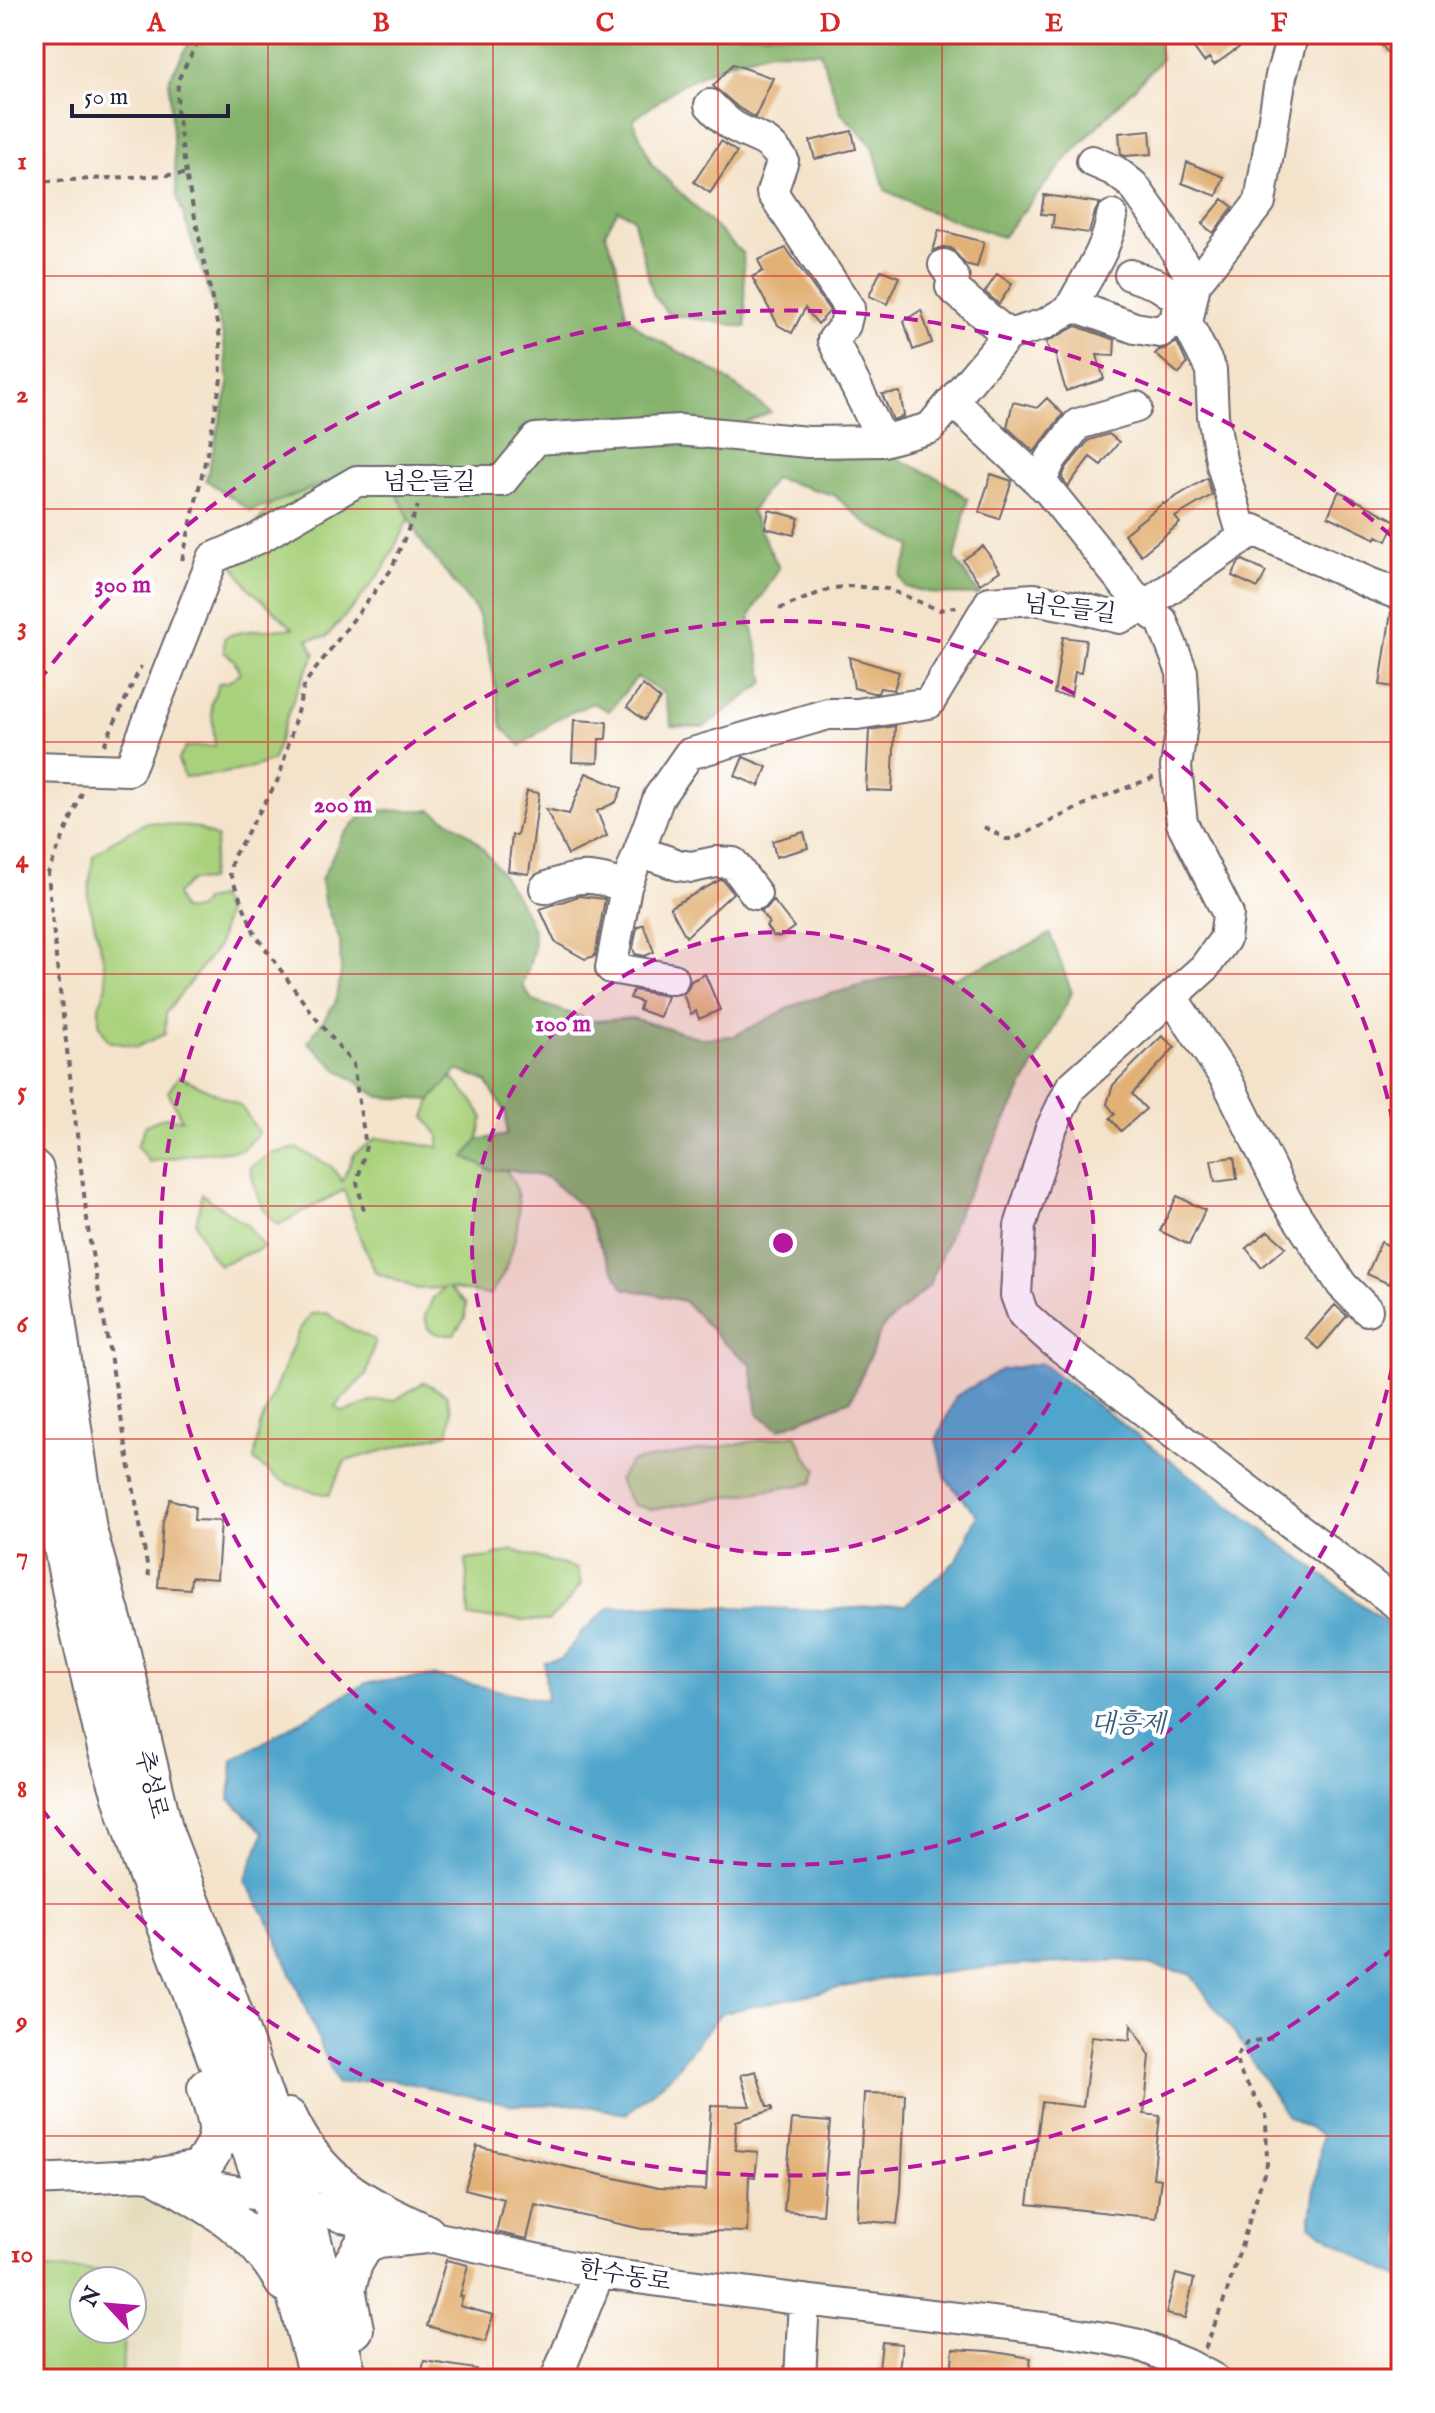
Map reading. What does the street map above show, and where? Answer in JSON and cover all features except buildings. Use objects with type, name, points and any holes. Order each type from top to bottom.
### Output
[{"type":"main road","name":"추성로","points":[[34,1170],[87,1530],[120,1649],[165,1836],[222,1983],[286,2199],[348,2379]]},
{"type":"main road","name":"추성로","points":[[34,1381],[42,1439],[76,1614],[107,1748],[141,1857],[286,2199],[304,2319],[319,2379]]},
{"type":"main road","points":[[107,1748],[161,1963],[220,2125],[213,2152],[199,2170],[161,2177]]},
{"type":"main road","points":[[159,1812],[197,1892],[270,2079],[298,2139],[330,2180],[372,2208],[426,2234]]},
{"type":"main road","points":[[161,2177],[212,2206],[251,2237],[273,2262],[304,2319]]},
{"type":"main road","points":[[364,2379],[346,2289],[353,2263],[364,2245],[378,2239],[426,2234]]},
{"type":"street","points":[[944,265],[954,279],[951,287],[1008,335],[1045,324],[1070,309],[1080,308],[1135,328],[1160,332],[1181,323],[1195,284],[1260,202],[1281,76],[1293,34]]},
{"type":"street","points":[[710,105],[734,127],[772,144],[783,160],[772,192],[849,308],[845,325],[833,340],[883,441]]},
{"type":"street","points":[[1092,161],[1115,171],[1133,185],[1195,284]]},
{"type":"street","points":[[1070,309],[1102,251],[1110,232],[1112,216]]},
{"type":"street","points":[[1130,275],[1158,285],[1179,299],[1181,323],[1211,370],[1213,416],[1222,465],[1243,536]]},
{"type":"street","name":"넘은들길","points":[[34,767],[129,770],[213,558],[259,538],[357,481],[502,481],[536,439],[679,430],[808,442],[883,441],[930,428],[1008,335]]},
{"type":"street","name":"넘은들길","points":[[673,979],[611,968],[626,887],[639,851],[659,797],[689,754],[828,714],[857,714],[929,703],[990,602],[1034,599],[1120,618],[1143,607],[1040,483],[954,402]]},
{"type":"street","points":[[1040,483],[1051,459],[1078,424],[1136,407]]},
{"type":"street","points":[[1401,595],[1254,530],[1143,607],[1162,621],[1182,672],[1184,710],[1176,770],[1182,823],[1228,914],[1225,939],[1204,968],[1071,1087],[1050,1131],[1020,1226],[1016,1295],[1023,1314],[1053,1341],[1401,1607]]},
{"type":"street","points":[[639,851],[692,867],[716,862],[733,863],[756,894]]},
{"type":"street","points":[[545,888],[562,881],[595,876],[626,887]]},
{"type":"street","points":[[1172,997],[1226,1079],[1286,1200],[1342,1285],[1367,1310]]},
{"type":"street","name":"한수동로","points":[[34,2180],[140,2175],[161,2177],[286,2199],[342,2217],[599,2273],[1089,2335],[1139,2345],[1205,2374]]},
{"type":"street","points":[[556,2379],[599,2273]]},
{"type":"street","points":[[800,2379],[804,2300]]},
{"type":"path","points":[[181,565],[221,379],[220,338],[186,174],[177,112],[178,80],[202,34]]},
{"type":"path","points":[[34,182],[186,174]]},
{"type":"path","points":[[364,1210],[357,1183],[366,1146],[353,1064],[310,1011],[255,934],[230,874],[232,859],[279,778],[305,683],[391,570],[428,481]]},
{"type":"path","points":[[779,609],[829,589],[849,586],[888,589],[939,610],[990,602]]},
{"type":"path","points":[[141,665],[48,873],[89,1236],[149,1576]]},
{"type":"path","points":[[984,827],[1006,839],[1014,839],[1094,800],[1176,770]]},
{"type":"path","points":[[1205,2374],[1267,2164],[1266,2115],[1239,2071],[1236,2057],[1247,2042],[1272,2038]]},
{"type":"shaded area","points":[[134,2188],[158,2192],[193,2210],[179,2379],[34,2379],[34,2196]]},
{"type":"green space","points":[[194,34],[1157,34],[1161,60],[1068,157],[1002,237],[931,212],[885,190],[873,146],[841,113],[820,52],[770,51],[725,64],[682,84],[633,120],[652,165],[743,254],[746,327],[668,314],[653,294],[633,217],[618,210],[605,232],[616,262],[626,315],[645,333],[718,373],[771,412],[737,426],[779,448],[837,459],[842,447],[874,447],[940,479],[968,499],[955,559],[980,595],[937,594],[905,587],[900,576],[912,546],[868,525],[834,495],[774,478],[751,512],[779,568],[750,616],[765,682],[704,727],[672,726],[664,694],[637,677],[609,711],[593,703],[558,718],[521,746],[502,727],[492,666],[478,613],[420,540],[384,467],[349,474],[251,511],[206,480],[229,385],[223,335],[177,196],[169,79]]},
{"type":"green space","points":[[384,467],[409,518],[384,568],[354,606],[326,637],[308,639],[315,655],[296,693],[273,760],[229,772],[184,777],[178,760],[186,747],[215,746],[211,704],[219,683],[228,682],[240,673],[234,660],[224,652],[224,638],[248,631],[293,628],[249,588],[230,560],[271,504],[349,474]]},
{"type":"green space","points":[[432,810],[473,838],[489,856],[523,909],[533,931],[534,944],[522,985],[533,1001],[593,1021],[632,1018],[701,1038],[734,1036],[801,1002],[912,972],[954,978],[1010,955],[1050,934],[1072,993],[959,1210],[929,1286],[882,1328],[851,1400],[779,1429],[758,1414],[751,1364],[724,1343],[684,1301],[624,1288],[603,1252],[584,1209],[548,1178],[513,1170],[490,1170],[465,1157],[478,1140],[507,1135],[506,1113],[486,1081],[458,1070],[431,1100],[379,1097],[337,1069],[308,1042],[335,1003],[341,972],[340,941],[324,901],[321,880],[342,836],[367,811]]},
{"type":"green space","points":[[147,822],[198,828],[217,838],[209,880],[190,881],[176,894],[182,910],[197,910],[205,900],[218,897],[226,912],[218,946],[166,1013],[165,1034],[137,1047],[108,1041],[99,1023],[99,1006],[107,986],[88,898],[93,856]]},
{"type":"green space","points":[[179,1076],[240,1105],[259,1133],[242,1150],[149,1162],[137,1146],[146,1125],[165,1117],[182,1120],[168,1092]]},
{"type":"green space","points":[[451,1077],[483,1117],[478,1140],[466,1157],[490,1170],[505,1170],[516,1191],[518,1217],[506,1267],[490,1295],[448,1288],[466,1304],[465,1318],[454,1334],[437,1334],[428,1329],[425,1316],[433,1298],[444,1288],[418,1289],[376,1273],[344,1190],[278,1225],[262,1206],[250,1167],[271,1154],[296,1148],[331,1166],[342,1181],[355,1153],[377,1138],[439,1147],[439,1136],[425,1117],[431,1100]]},
{"type":"green space","points":[[202,1194],[248,1226],[264,1247],[219,1265],[196,1224]]},
{"type":"green space","points":[[327,1313],[375,1340],[367,1373],[335,1407],[344,1412],[375,1401],[395,1400],[424,1382],[446,1394],[451,1410],[449,1433],[345,1461],[329,1495],[288,1484],[254,1460],[260,1426],[299,1330],[311,1314]]},
{"type":"green space","points":[[796,1434],[807,1458],[817,1469],[812,1483],[651,1510],[632,1504],[618,1480],[631,1462]]},
{"type":"green space","points":[[512,1550],[577,1569],[581,1584],[548,1621],[469,1617],[466,1560]]},
{"type":"green space","points":[[34,2269],[68,2270],[68,2345],[123,2345],[122,2379],[34,2379]]},
{"type":"water","name":"대흥제","points":[[1041,1363],[1401,1634],[1401,2278],[1362,2259],[1310,2225],[1322,2135],[1287,2117],[1238,2038],[1190,1974],[1123,1960],[1004,1966],[877,1980],[721,2013],[669,2078],[626,2114],[578,2104],[513,2105],[388,2079],[337,2084],[272,1928],[245,1881],[264,1833],[230,1799],[233,1760],[366,1683],[434,1676],[547,1701],[544,1662],[561,1659],[581,1633],[610,1607],[663,1605],[825,1610],[905,1605],[957,1560],[977,1515],[946,1479],[936,1440],[956,1396],[1001,1370]]}]
